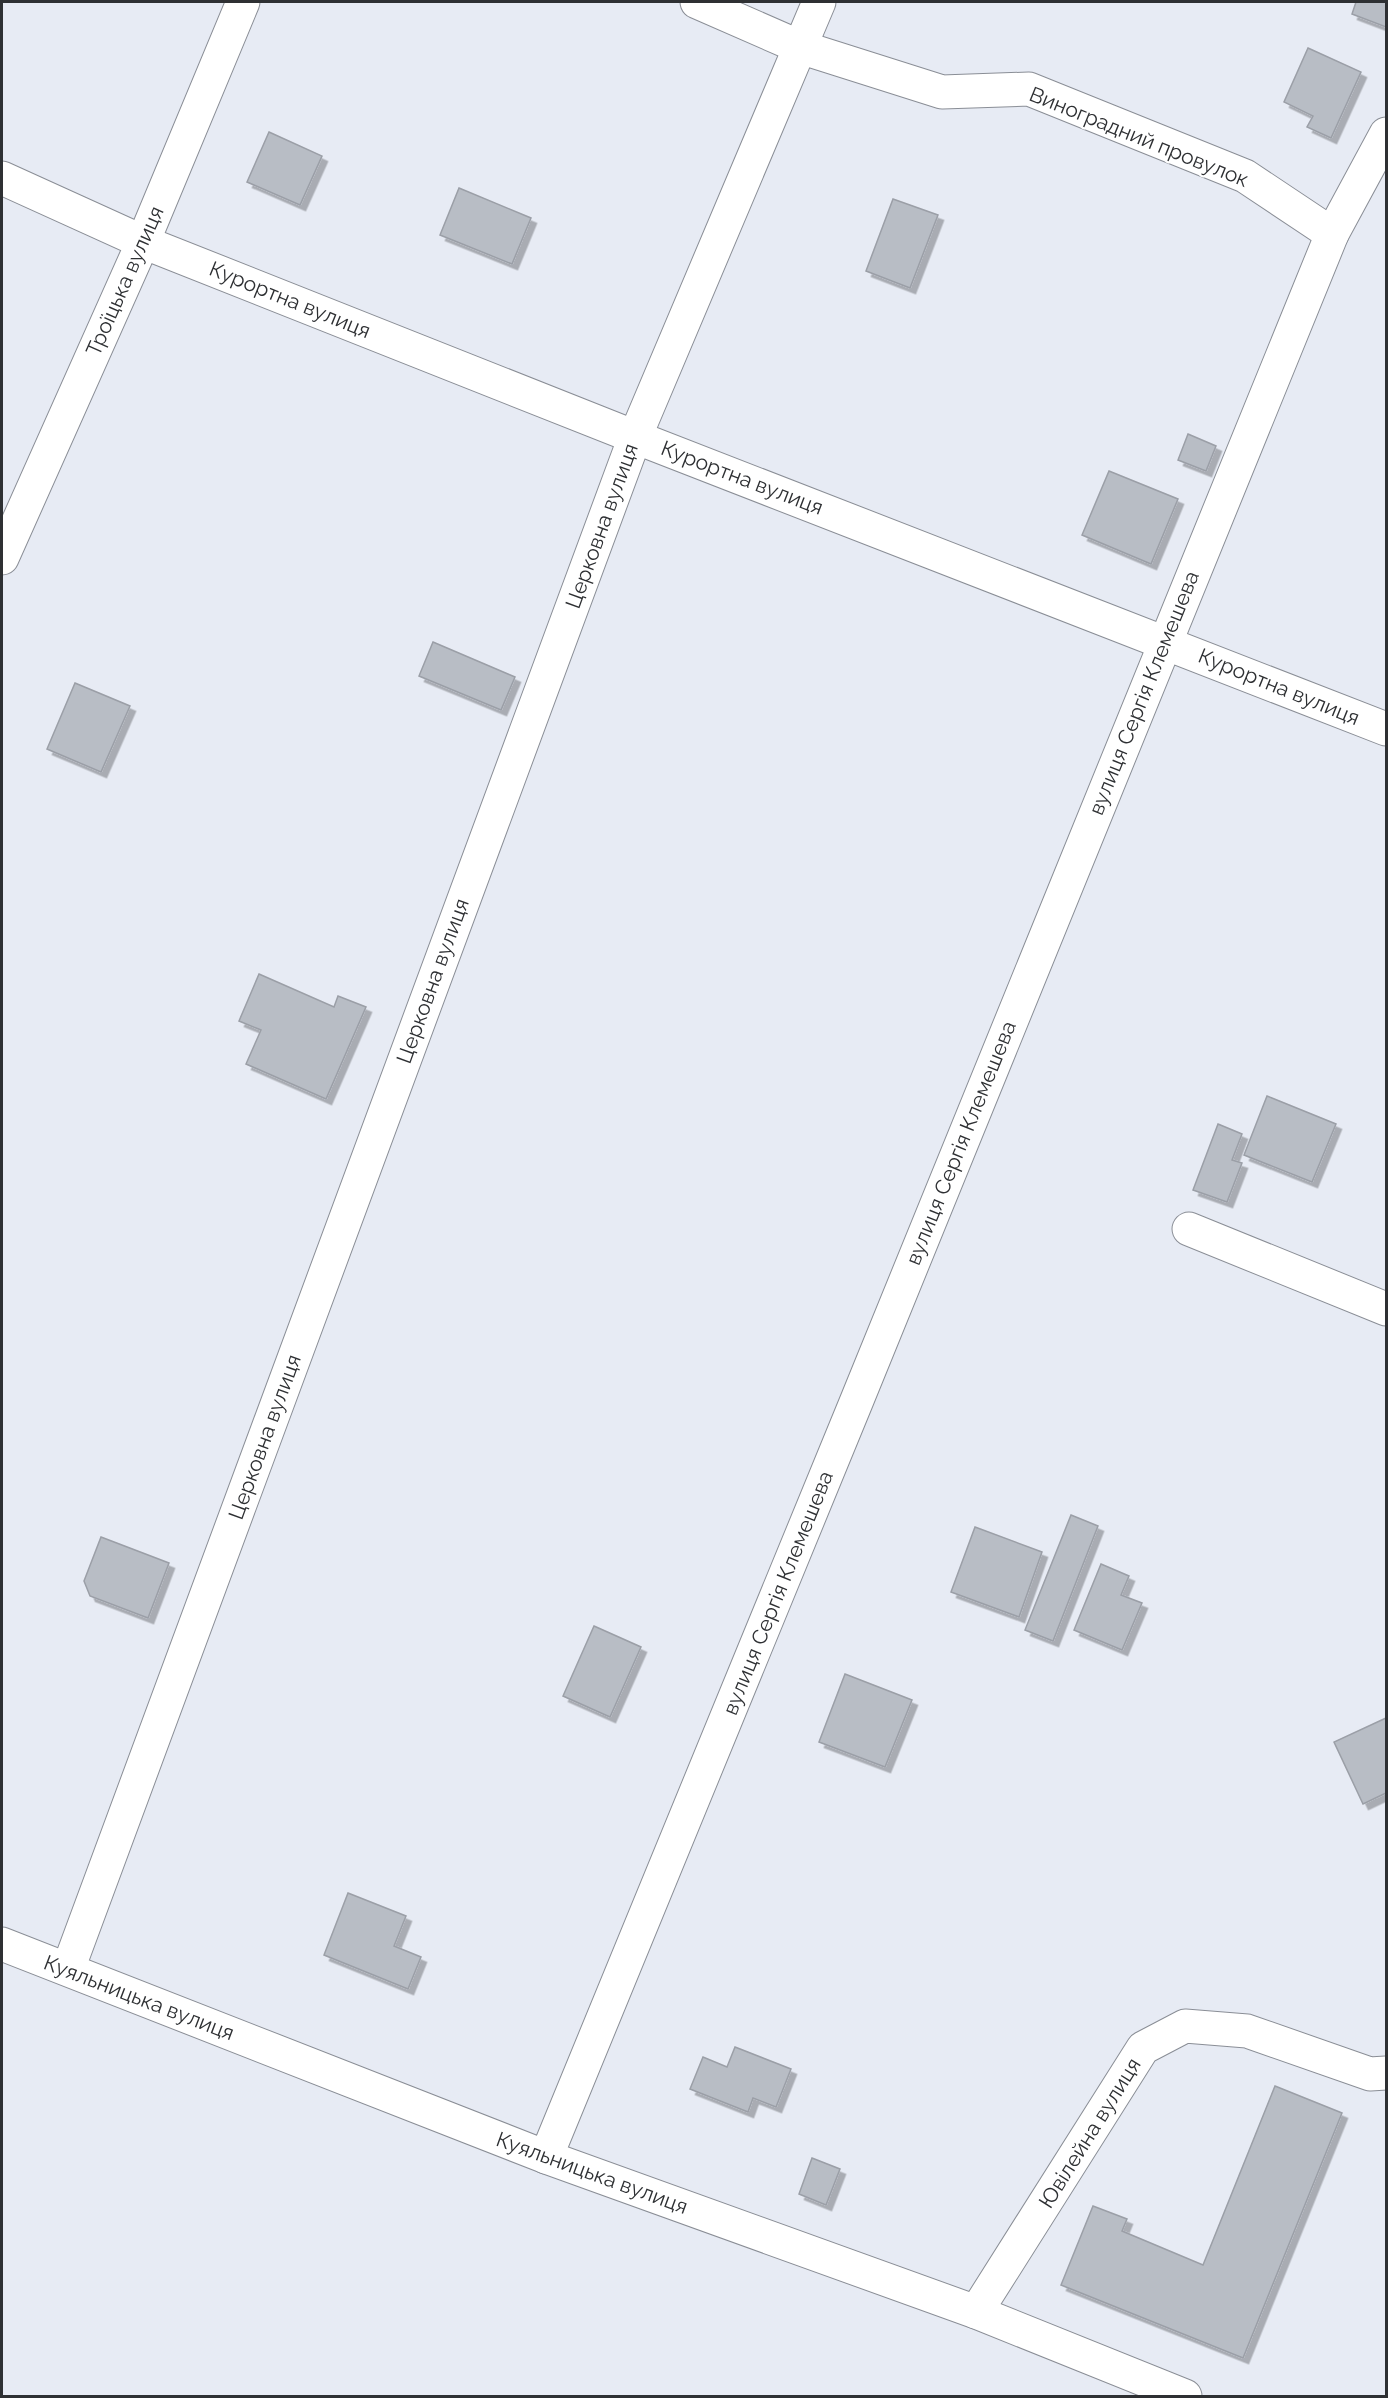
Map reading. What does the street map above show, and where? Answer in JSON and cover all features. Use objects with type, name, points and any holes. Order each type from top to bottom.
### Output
[{"type":"street","name":"Троїцька вулиця","points":[[2,558],[142,242],[243,2]]},
{"type":"street","name":"Виноградний провулок","points":[[697,2],[800,47],[942,92],[1029,89],[1245,177],[1332,234]]},
{"type":"street","name":"Церковна вулиця","points":[[68,1969],[635,437],[819,2]]},
{"type":"street","name":"вулиця Сергія Клемешева","points":[[546,2157],[853,1411],[1164,642],[1332,234],[1386,134]]},
{"type":"street","name":"Курортна вулиця","points":[[2,178],[142,242],[635,437],[1386,729]]},
{"type":"street","points":[[1189,1229],[1386,1309]]},
{"type":"street","name":"Куяльницька вулиця","points":[[2,1944],[546,2157],[976,2312],[1185,2397]]},
{"type":"street","name":"Ювілейна вулиця","points":[[976,2312],[1143,2048],[1185,2026],[1247,2031],[1370,2074],[1386,2073]]},
{"type":"building","points":[[1356,2],[1386,2],[1386,27],[1352,14]]},
{"type":"building","points":[[1308,48],[1361,72],[1331,138],[1307,127],[1313,116],[1284,102]]},
{"type":"building","points":[[269,132],[322,156],[300,205],[247,182]]},
{"type":"building","points":[[459,188],[531,218],[512,264],[440,235]]},
{"type":"building","points":[[893,199],[938,215],[910,288],[866,271]]},
{"type":"building","points":[[1188,434],[1216,446],[1206,471],[1178,460]]},
{"type":"building","points":[[1109,471],[1178,499],[1151,564],[1082,535]]},
{"type":"building","points":[[433,642],[515,677],[501,710],[419,676]]},
{"type":"building","points":[[75,683],[130,706],[101,772],[47,749]]},
{"type":"building","points":[[259,974],[334,1007],[338,996],[366,1007],[326,1099],[246,1064],[261,1030],[239,1021]]},
{"type":"building","points":[[1267,1096],[1336,1124],[1312,1182],[1244,1155]]},
{"type":"building","points":[[1218,1124],[1242,1134],[1232,1160],[1242,1163],[1227,1202],[1193,1190]]},
{"type":"building","points":[[1071,1515],[1098,1526],[1053,1641],[1025,1630]]},
{"type":"building","points":[[975,1527],[1042,1552],[1019,1617],[951,1592]]},
{"type":"building","points":[[101,1537],[169,1563],[148,1618],[90,1596],[84,1581]]},
{"type":"building","points":[[1101,1564],[1129,1576],[1121,1595],[1142,1603],[1122,1650],[1074,1630]]},
{"type":"building","points":[[594,1626],[641,1647],[610,1717],[563,1696]]},
{"type":"building","points":[[845,1674],[912,1700],[885,1767],[819,1742]]},
{"type":"building","points":[[1386,1718],[1386,1793],[1363,1804],[1334,1742]]},
{"type":"building","points":[[348,1893],[406,1916],[394,1946],[421,1957],[408,1989],[324,1955]]},
{"type":"building","points":[[735,2047],[791,2069],[776,2107],[753,2098],[748,2112],[690,2089],[703,2057],[727,2067]]},
{"type":"building","points":[[1275,2086],[1342,2113],[1243,2358],[1061,2285],[1093,2206],[1127,2219],[1122,2231],[1203,2265]]},
{"type":"building","points":[[812,2158],[840,2169],[826,2205],[799,2194]]}]
